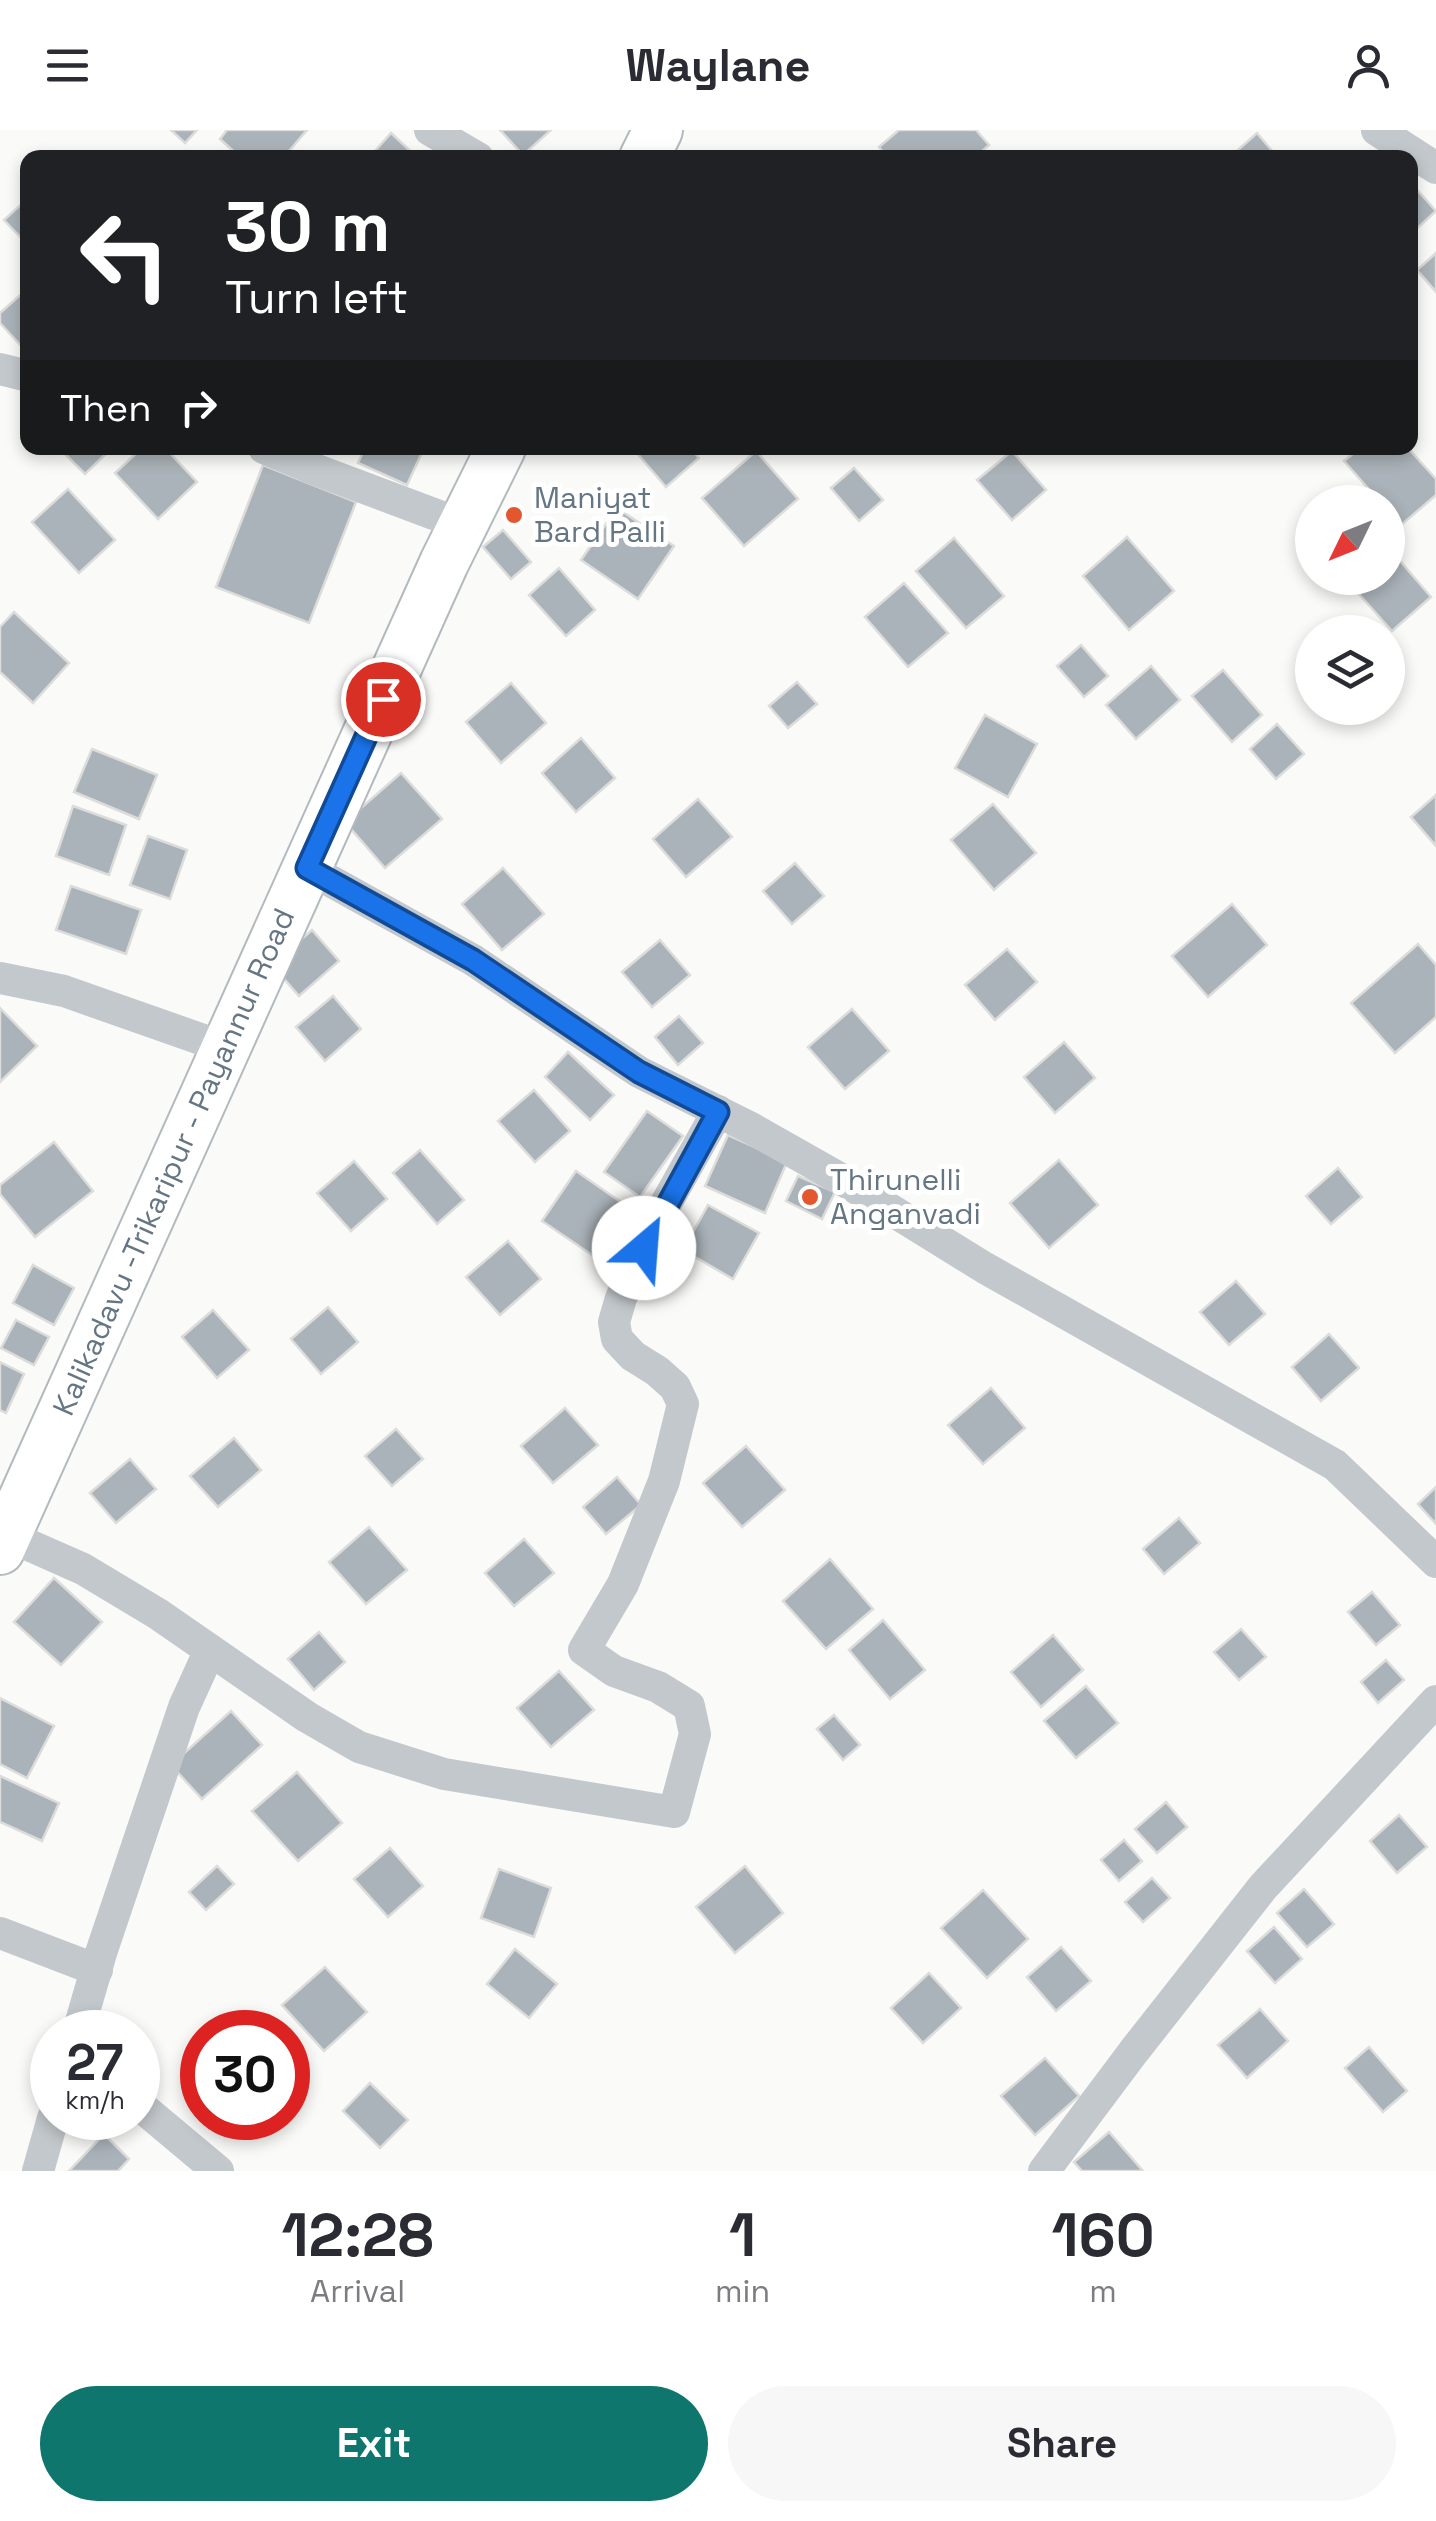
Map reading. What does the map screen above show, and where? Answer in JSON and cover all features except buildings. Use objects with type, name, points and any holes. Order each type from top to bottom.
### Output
[{"type":"main road","name":"Kalikadavu -Trikaripur - Payannur Road","points":[[4,1532],[498,455]]},
{"type":"street","points":[[430,130],[464,150]]},
{"type":"street","points":[[1378,130],[1409,150]]},
{"type":"street","points":[[281,455],[463,525]]},
{"type":"street","points":[[307,868],[473,960],[639,1072],[846,1182],[985,1268],[1335,1465],[1436,1562]]},
{"type":"street","points":[[0,978],[64,991],[226,1048]]},
{"type":"street","points":[[4,1532],[83,1569],[158,1614],[307,1717],[359,1746],[444,1774],[674,1812],[695,1734],[689,1706],[658,1686],[614,1672],[584,1650],[623,1584],[664,1481],[683,1404],[675,1387],[617,1339],[614,1322],[656,1223],[718,1112]]},
{"type":"street","points":[[85,2010],[184,1707],[210,1650]]},
{"type":"street","points":[[1044,2171],[1263,1887],[1436,1701]]},
{"type":"street","points":[[0,1933],[97,1970]]},
{"type":"street","points":[[160,2122],[218,2171]]},
{"type":"street","points":[[38,2171],[46,2140]]},
{"type":"place","name":"Maniyat Bard Palli","points":[[514,515]]},
{"type":"place","name":"Thirunelli Anganvadi","points":[[810,1197]]},
{"type":"route","points":[[383,699],[307,868],[473,960],[639,1072],[718,1112],[644,1248]]}]
